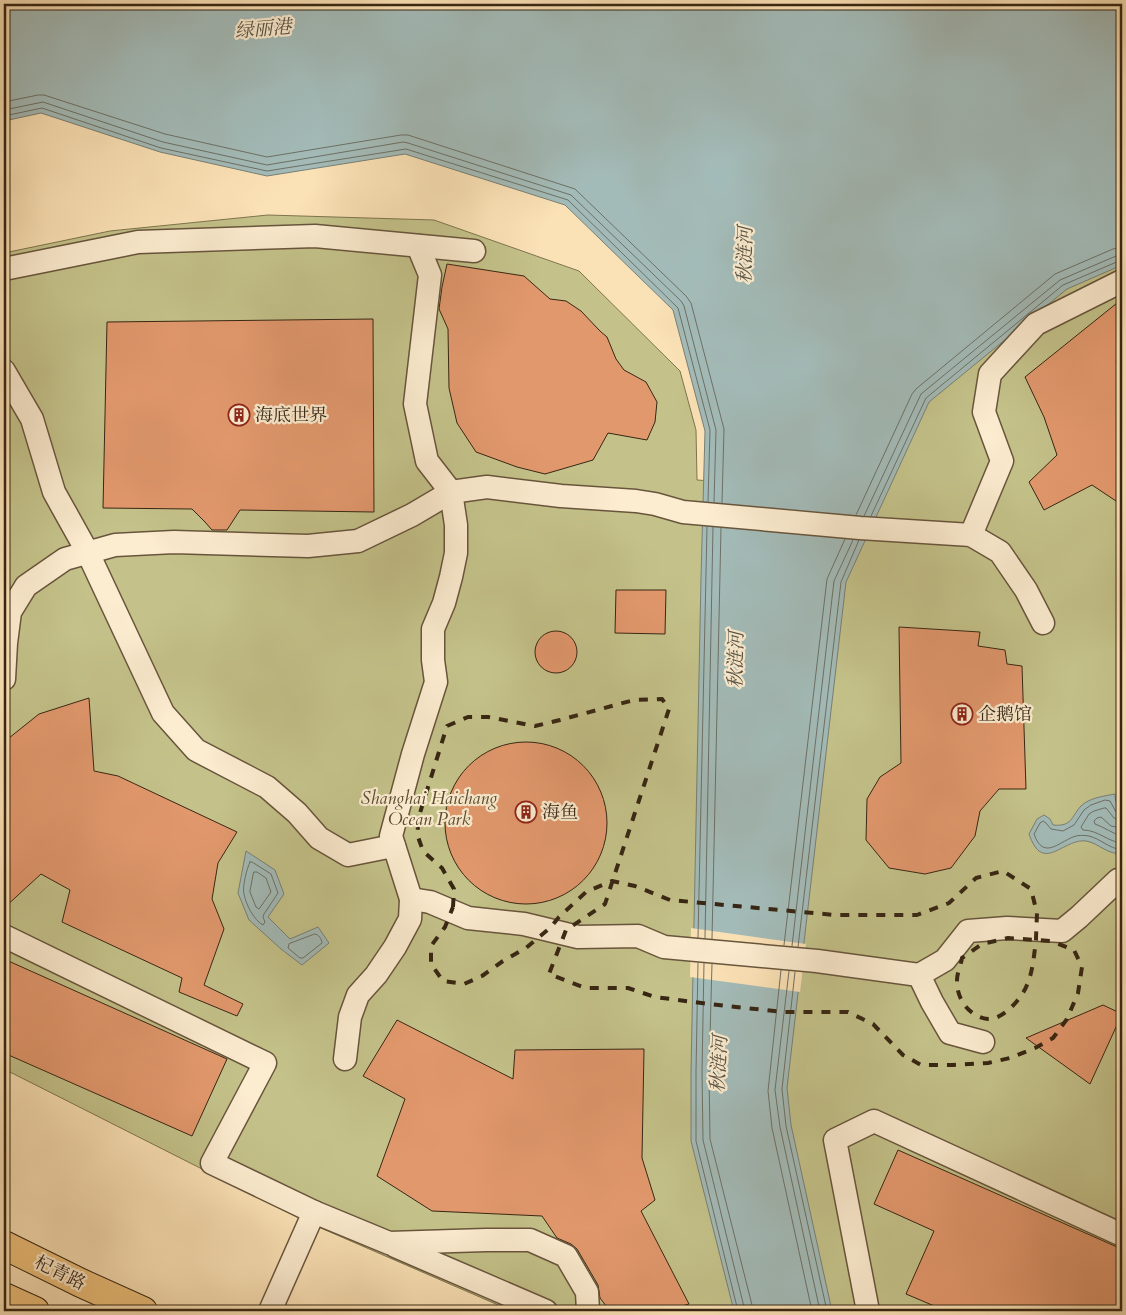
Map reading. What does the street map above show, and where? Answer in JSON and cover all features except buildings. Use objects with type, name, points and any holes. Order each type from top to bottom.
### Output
[{"type":"main road","name":"杞青路","points":[[4,1245],[82,1284],[143,1311]]},
{"type":"main road","points":[[4,1297],[35,1311]]},
{"type":"street","points":[[4,269],[138,242],[315,236],[474,251]]},
{"type":"street","points":[[345,1059],[350,1017],[358,995],[376,975],[410,919],[411,899],[391,836],[413,754],[436,682],[432,660],[433,629],[444,603],[456,553],[456,525],[451,492],[427,461],[415,404],[430,275],[418,246]]},
{"type":"street","points":[[971,535],[1002,461],[984,412],[990,374],[1036,324],[1122,281]]},
{"type":"street","points":[[4,370],[32,419],[54,492],[88,552],[163,713],[196,750],[267,787],[296,813],[319,838],[348,855],[394,846]]},
{"type":"street","points":[[4,678],[10,612],[26,586],[65,559],[115,545],[174,542],[308,546],[358,541],[412,515],[451,492],[488,487],[561,496],[636,501],[683,512],[860,528],[971,535],[1000,552],[1026,590],[1043,623]]},
{"type":"street","points":[[411,899],[430,902],[468,918],[524,924],[578,937],[638,936],[664,947],[817,962],[919,975],[945,960],[968,931],[1007,928],[1062,931],[1118,880],[1122,881]]},
{"type":"street","points":[[4,936],[265,1063],[212,1163],[314,1212],[546,1311]]},
{"type":"street","points":[[919,975],[950,1033],[983,1042]]},
{"type":"street","points":[[868,1311],[834,1140],[874,1121],[1122,1235]]},
{"type":"street","points":[[270,1311],[314,1212]]},
{"type":"street","points":[[389,1243],[530,1240],[566,1256],[587,1292],[588,1311]]},
{"type":"green space","name":"Shanghai Haichang Ocean Park","points":[[268,215],[434,220],[579,271],[680,371],[696,430],[697,480],[861,491],[921,385],[1003,316],[1122,258],[1122,1311],[512,1311],[307,1222],[4,1069],[4,253],[110,231]]},
{"type":"water","points":[[4,4],[1122,4],[1122,265],[1067,289],[929,402],[846,582],[787,1088],[791,1125],[832,1311],[734,1311],[691,1141],[705,431],[673,310],[565,205],[405,154],[267,176],[160,152],[41,113],[4,121]]},
{"type":"water","points":[[1115,794],[1122,812],[1122,854],[1110,852],[1086,841],[1069,844],[1054,852],[1047,853],[1041,852],[1035,846],[1029,834],[1037,819],[1044,815],[1050,819],[1053,825],[1068,823],[1084,803]]},
{"type":"water","points":[[246,851],[275,870],[284,894],[268,917],[290,939],[318,927],[329,943],[302,965],[249,920],[238,893]]},
{"type":"pier","points":[[691,928],[806,944],[800,992],[690,977]]},
{"type":"railway","points":[[1122,343],[1117,360],[1122,367]]},
{"type":"railway","points":[[453,907],[445,927],[431,946],[431,964],[443,981],[464,984],[482,976],[526,948],[551,927],[586,892],[612,881],[635,886],[670,900],[835,915],[917,915],[949,903],[976,878],[1003,871],[1031,889],[1037,913],[1036,938],[1036,940],[1031,974],[1021,996],[1000,1016],[988,1019],[981,1017],[975,1015],[965,1006],[957,987],[957,977],[962,958],[982,944],[1008,938],[1051,941],[1074,950],[1082,967],[1078,993],[1067,1019],[1053,1038],[1010,1058],[988,1063],[953,1065],[921,1065],[903,1055],[873,1024],[848,1012],[783,1012],[709,1004],[655,997],[628,988],[585,988],[549,974],[566,930],[605,904],[669,709],[662,699],[634,700],[535,726],[488,717],[468,717],[447,726],[420,813],[417,834],[423,851],[442,868],[454,889],[453,907]]},
{"type":"place","name":"海底世界","points":[[239,415]]},
{"type":"place","name":"企鹅馆","points":[[962,714]]},
{"type":"place","name":"海鱼","points":[[526,812]]},
{"type":"water label","name":"绿丽港","points":[[263,29]]},
{"type":"water label","name":"秋涟河","points":[[745,255]]},
{"type":"water label","name":"秋涟河","points":[[736,660]]},
{"type":"water label","name":"秋涟河","points":[[719,1064]]}]
